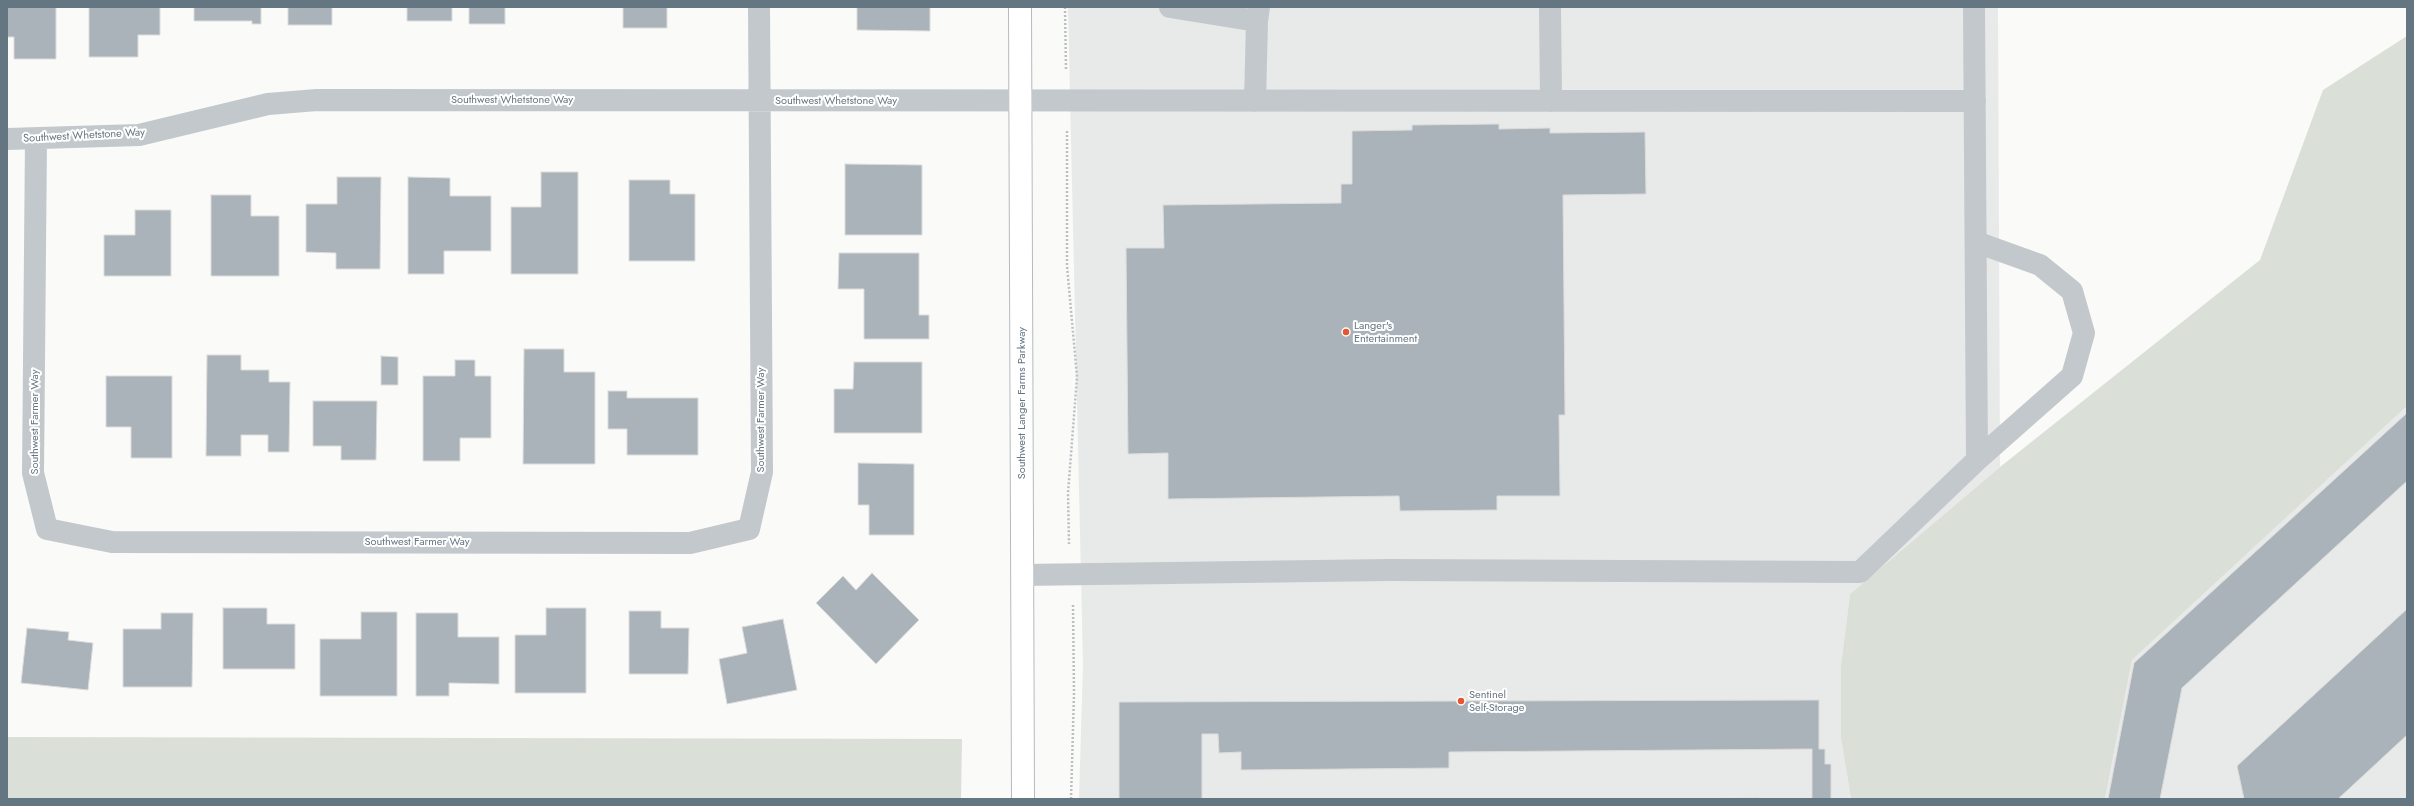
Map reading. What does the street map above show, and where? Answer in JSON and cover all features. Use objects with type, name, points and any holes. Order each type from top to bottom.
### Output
[{"type":"main road","name":"Southwest Langer Farms Parkway","points":[[1020,7],[1023,799]]},
{"type":"street","points":[[759,7],[759,101]]},
{"type":"street","points":[[1170,7],[1258,14],[1255,101]]},
{"type":"street","points":[[1550,7],[1551,101]]},
{"type":"street","points":[[1974,7],[1977,460]]},
{"type":"street","name":"Southwest Whetstone Way","points":[[7,139],[139,135],[268,104],[317,100],[1975,101]]},
{"type":"street","name":"Southwest Farmer Way","points":[[36,139],[33,473],[47,529],[112,542],[690,542],[749,529],[762,472],[759,101]]},
{"type":"street","points":[[1022,575],[1390,570],[1860,572],[1977,460],[2072,376],[2084,333],[2072,291],[2040,265],[1976,242]]},
{"type":"path","points":[[1065,7],[1067,101],[1067,266],[1077,377],[1068,492],[1074,658],[1071,799]]},
{"type":"shaded area","points":[[1068,7],[1998,7],[2000,467],[1850,594],[1841,665],[1841,738],[1851,799],[1079,799],[1083,665]]},
{"type":"shaded area","points":[[2407,36],[2407,406],[2132,660],[2105,799],[1851,799],[1841,738],[1841,665],[1850,594],[2000,467],[2260,260],[2323,90]]},
{"type":"shaded area","points":[[2407,406],[2407,799],[2105,799],[2132,660]]},
{"type":"shaded area","points":[[7,737],[962,739],[961,799],[7,799]]},
{"type":"building","points":[[7,7],[56,7],[56,59],[14,59],[14,37],[7,37]]},
{"type":"building","points":[[89,7],[160,7],[160,35],[138,35],[138,57],[89,57]]},
{"type":"building","points":[[194,7],[261,7],[261,24],[252,24],[252,21],[194,21]]},
{"type":"building","points":[[288,7],[332,7],[332,25],[288,25]]},
{"type":"building","points":[[407,7],[452,7],[452,21],[407,21]]},
{"type":"building","points":[[469,7],[505,7],[505,24],[469,24]]},
{"type":"building","points":[[623,7],[667,7],[667,28],[623,28]]},
{"type":"building","points":[[857,7],[930,7],[930,31],[857,30]]},
{"type":"building","name":"Langer's Entertainment","points":[[1499,124],[1499,129],[1550,128],[1550,133],[1645,132],[1646,194],[1563,195],[1565,415],[1559,415],[1560,496],[1497,496],[1497,510],[1400,511],[1399,496],[1168,499],[1168,453],[1128,454],[1126,248],[1164,248],[1163,205],[1341,203],[1341,184],[1352,184],[1352,131],[1412,130],[1412,125]]},
{"type":"building","points":[[845,164],[922,165],[922,235],[845,235]]},
{"type":"building","points":[[541,172],[578,172],[578,274],[511,274],[511,207],[541,207]]},
{"type":"building","points":[[337,177],[381,177],[380,269],[336,269],[336,253],[306,252],[306,204],[337,204]]},
{"type":"building","points":[[408,177],[450,178],[450,196],[491,196],[491,251],[444,251],[444,274],[408,274]]},
{"type":"building","points":[[629,180],[670,180],[670,194],[695,194],[695,261],[629,261]]},
{"type":"building","points":[[211,195],[251,195],[251,216],[279,216],[279,276],[211,276]]},
{"type":"building","points":[[135,210],[171,210],[171,276],[104,276],[104,235],[135,235]]},
{"type":"building","points":[[839,253],[919,253],[919,315],[929,315],[929,339],[864,339],[864,289],[838,289]]},
{"type":"building","points":[[524,349],[564,349],[564,372],[595,372],[595,464],[523,464]]},
{"type":"building","points":[[207,355],[241,355],[241,370],[269,370],[269,382],[290,382],[289,452],[268,452],[268,435],[241,435],[241,456],[206,456]]},
{"type":"building","points":[[381,356],[398,357],[398,385],[381,385]]},
{"type":"building","points":[[455,360],[475,360],[475,376],[491,376],[491,438],[460,438],[460,461],[423,461],[423,376],[455,376]]},
{"type":"building","points":[[854,362],[922,362],[922,433],[834,433],[834,389],[853,389]]},
{"type":"building","points":[[106,376],[172,376],[172,458],[131,458],[131,427],[106,427]]},
{"type":"building","points":[[608,391],[627,391],[627,398],[698,398],[698,455],[627,455],[627,429],[608,429]]},
{"type":"building","points":[[313,401],[377,401],[376,460],[341,460],[341,446],[313,446]]},
{"type":"building","points":[[2407,413],[2407,481],[2182,688],[2160,799],[2108,799],[2134,663]]},
{"type":"building","points":[[858,463],[914,464],[914,535],[869,535],[869,505],[858,505]]},
{"type":"building","points":[[872,573],[919,620],[876,664],[816,603],[843,576],[856,590]]},
{"type":"building","points":[[223,608],[267,608],[267,624],[295,624],[295,669],[223,669]]},
{"type":"building","points":[[546,608],[586,608],[586,693],[515,693],[515,635],[546,635]]},
{"type":"building","points":[[2407,609],[2407,735],[2338,799],[2244,799],[2237,766]]},
{"type":"building","points":[[629,611],[661,611],[661,628],[689,628],[688,674],[629,674]]},
{"type":"building","points":[[361,612],[397,612],[397,696],[320,696],[320,639],[361,639]]},
{"type":"building","points":[[161,613],[193,613],[192,687],[123,687],[123,629],[161,629]]},
{"type":"building","points":[[416,613],[458,613],[458,637],[499,637],[499,684],[449,683],[449,696],[416,696]]},
{"type":"building","points":[[783,619],[797,690],[727,704],[719,659],[747,653],[742,627]]},
{"type":"building","points":[[27,628],[69,632],[68,640],[93,643],[88,690],[21,683]]},
{"type":"building","points":[[1819,700],[1819,749],[1825,749],[1825,764],[1831,764],[1831,799],[1812,799],[1812,749],[1449,752],[1449,768],[1241,770],[1241,752],[1219,753],[1218,734],[1202,734],[1202,799],[1119,799],[1119,702]]},
{"type":"building","points":[[1758,798],[1758,799],[1672,799]]},
{"type":"place","name":"Langer's Entertainment","points":[[1346,332]]},
{"type":"place","name":"Sentinel Self-Storage","points":[[1461,701]]}]
